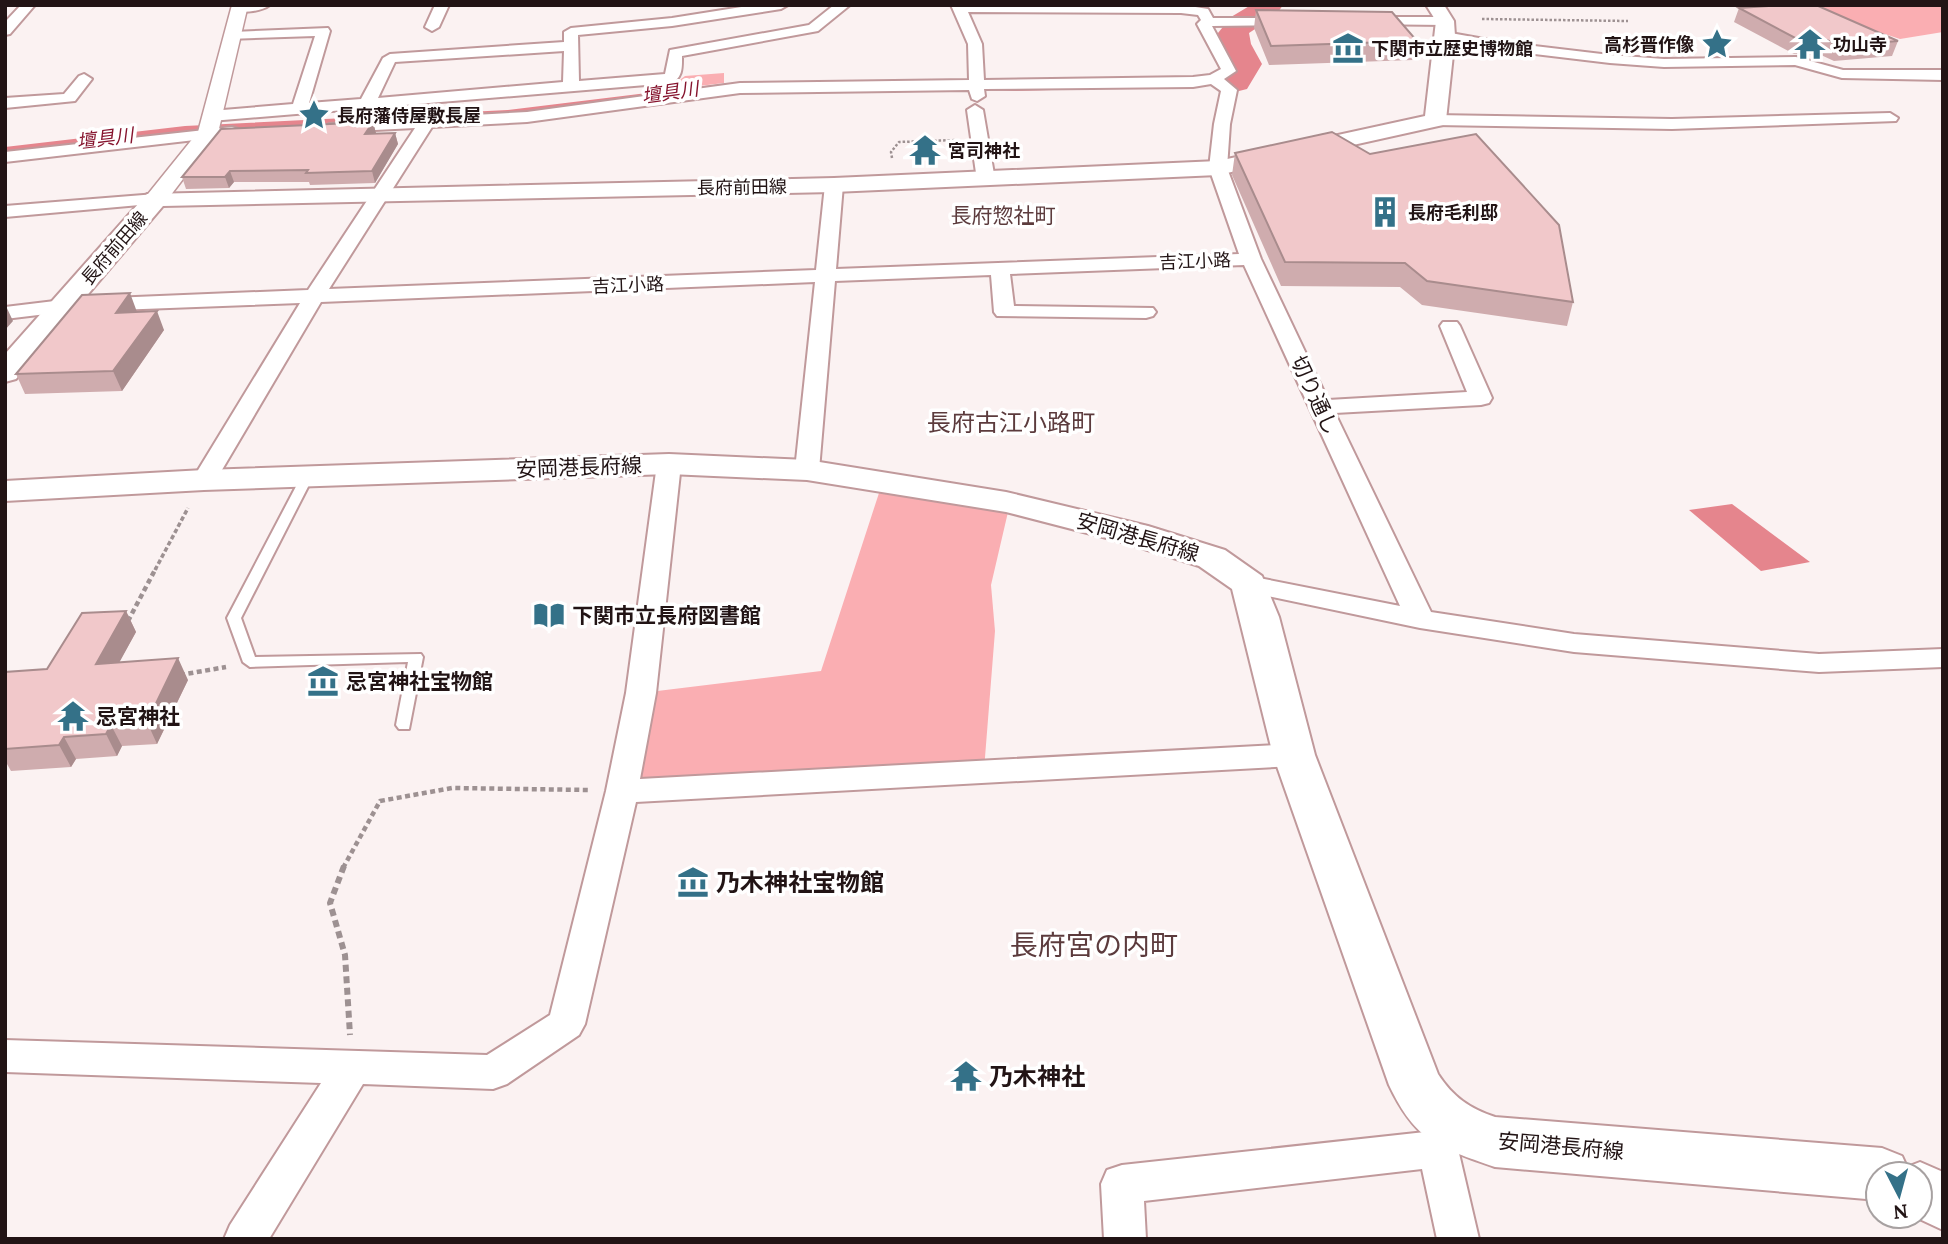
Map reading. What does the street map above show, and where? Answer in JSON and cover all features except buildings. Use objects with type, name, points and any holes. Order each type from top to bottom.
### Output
[{"type":"main road","points":[[1436,120],[1442,20]]},
{"type":"main road","name":"長府前田線","points":[[5,373],[156,199],[834,185],[1219,168],[1436,120]]},
{"type":"main road","name":"安岡港長府線","points":[[5,491],[307,475],[669,464],[807,470],[1006,502],[1135,534],[1212,558],[1249,584],[1260,617],[1294,754],[1416,1085],[1443,1137],[1864,1173]]},
{"type":"street","points":[[5,31],[11,20],[28,5]]},
{"type":"street","points":[[5,212],[156,199],[209,125],[240,6],[263,5]]},
{"type":"street","points":[[432,27],[442,5]]},
{"type":"street","points":[[571,86],[570,32],[672,22],[781,5]]},
{"type":"street","points":[[5,157],[300,108],[670,78],[675,72],[675,53],[813,28],[843,5]]},
{"type":"street","points":[[986,180],[979,139],[975,44],[958,7],[1181,9],[1203,12],[1209,22]]},
{"type":"street","points":[[1341,21],[1442,20],[1502,46],[1610,59],[1664,63],[1796,61],[1842,74],[1943,75]]},
{"type":"street","points":[[313,128],[562,113],[740,88],[892,84],[976,94],[1214,79],[1230,71],[1205,24],[1314,21]]},
{"type":"street","points":[[233,36],[323,31],[300,108]]},
{"type":"street","points":[[368,101],[390,58],[571,46]]},
{"type":"street","points":[[5,103],[69,98],[84,79]]},
{"type":"street","points":[[1214,79],[1229,90],[1222,124],[1219,168]]},
{"type":"street","points":[[204,480],[314,297],[430,119],[439,96]]},
{"type":"street","points":[[1436,120],[1672,124],[1890,118]]},
{"type":"street","points":[[5,145],[209,125],[248,131]]},
{"type":"street","name":"切り通し","points":[[1219,168],[1251,259],[1420,619]]},
{"type":"street","points":[[807,470],[834,185]]},
{"type":"street","name":"吉江小路","points":[[5,313],[63,306],[1251,259]]},
{"type":"street","points":[[1000,269],[1004,313],[1146,312]]},
{"type":"street","points":[[1320,407],[1481,398],[1450,326]]},
{"type":"street","points":[[5,1056],[493,1072],[566,1024],[622,791],[650,632],[669,464]]},
{"type":"street","points":[[1249,584],[1420,619],[1574,643],[1819,663],[1943,658]]},
{"type":"street","points":[[622,791],[1294,754]]},
{"type":"street","points":[[245,1239],[352,1068]]},
{"type":"street","points":[[1125,1239],[1122,1184],[1443,1137],[1458,1239]]},
{"type":"lane","points":[[307,475],[233,618],[250,662],[416,657],[404,725]]},
{"type":"path","points":[[1442,20],[1628,21]]},
{"type":"path","points":[[895,183],[891,152],[899,142],[979,139]]},
{"type":"path","points":[[121,633],[204,480]]},
{"type":"path","points":[[173,677],[250,662]]},
{"type":"path","points":[[352,1068],[345,955],[330,903],[348,856],[380,802],[452,788],[622,791]]},
{"type":"shaded area","points":[[1796,5],[1943,5],[1943,32],[1900,39]]},
{"type":"shaded area","points":[[724,73],[724,83],[665,90],[658,83],[677,82],[685,76]]},
{"type":"shaded area","points":[[879,493],[1008,512],[991,585],[995,631],[984,770],[622,791],[641,693],[821,671]]},
{"type":"water","name":"壇具川","points":[[1242,21],[1254,21],[1236,36],[1257,64],[1246,82],[1230,85],[1014,91],[810,85],[521,115],[183,131],[5,154],[5,147],[185,126],[508,110],[729,83],[882,81],[893,86],[1211,83],[1234,78],[1239,64],[1224,34]]},
{"type":"water","points":[[1732,504],[1810,562],[1761,571],[1689,510]]},
{"type":"waterway","name":"壇具川","points":[[1231,83],[1235,82],[1246,64],[1235,44],[1233,33],[1241,24],[1269,5]]},
{"type":"place","name":"高杉晋作像","points":[[1717,44]]},
{"type":"place","name":"功山寺","points":[[1810,44]]},
{"type":"place","name":"下関市立歴史博物館","points":[[1348,48]]},
{"type":"place","name":"長府藩侍屋敷長屋","points":[[314,115]]},
{"type":"place","name":"宮司神社","points":[[925,150]]},
{"type":"place","name":"長府毛利邸","points":[[1385,212]]},
{"type":"place","name":"下関市立長府図書館","points":[[549,615]]},
{"type":"place","name":"忌宮神社宝物館","points":[[323,681]]},
{"type":"place","name":"忌宮神社","points":[[73,716]]},
{"type":"place","name":"乃木神社宝物館","points":[[693,882]]},
{"type":"place","name":"乃木神社","points":[[966,1076]]},
{"type":"district","name":"長府惣社町","points":[[1003,215]]},
{"type":"district","name":"長府古江小路町","points":[[1011,422]]},
{"type":"district","name":"長府宮の内町","points":[[1094,945]]}]
